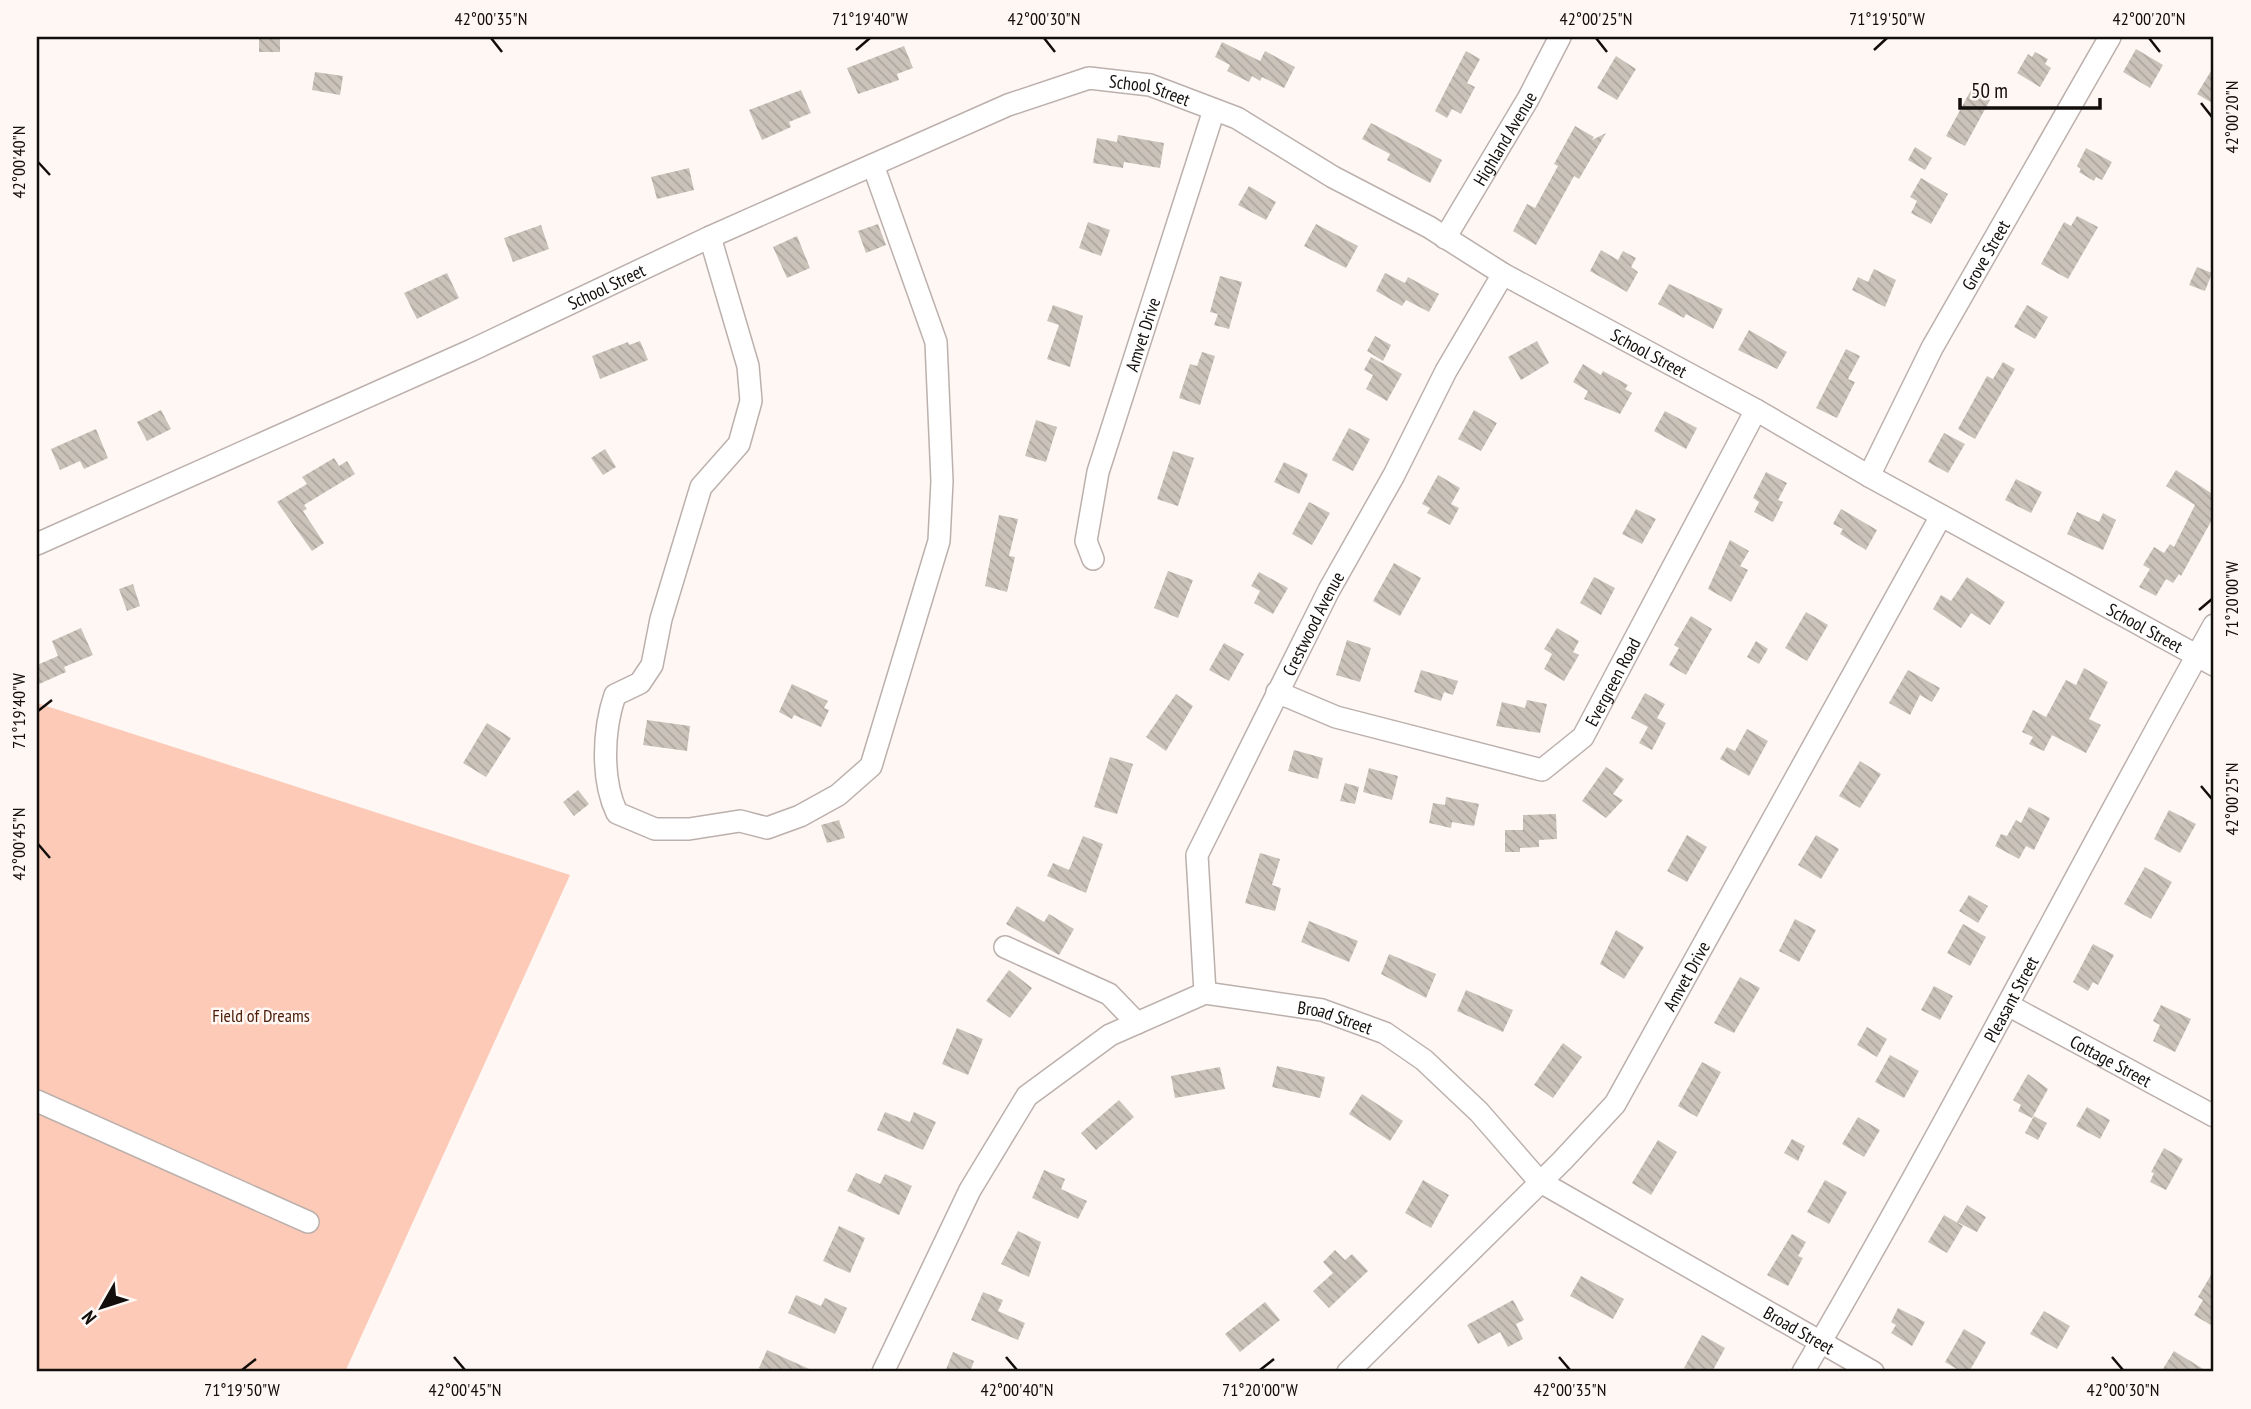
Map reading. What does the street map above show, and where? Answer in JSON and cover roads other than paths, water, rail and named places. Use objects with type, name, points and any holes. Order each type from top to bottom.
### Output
[{"type":"street","name":"Highland Avenue","points":[[1445,238],[1528,99],[1560,37]]},
{"type":"street","name":"Grove Street","points":[[1869,476],[1932,348],[2110,37]]},
{"type":"street","name":"School Street","points":[[37,544],[472,350],[710,237],[1008,105],[1089,78],[1150,85],[1237,118],[1333,177],[1445,238],[1503,274],[1756,410],[1869,476],[2206,660]]},
{"type":"street","name":"Amvet Drive","points":[[1093,559],[1086,541],[1098,472],[1214,110]]},
{"type":"street","points":[[710,237],[748,366],[751,401],[739,444],[701,486],[661,619],[652,665],[640,683],[615,695],[607,717],[607,793],[617,813],[655,829],[690,829],[740,821],[767,828],[800,817],[838,795],[872,766],[939,541],[942,481],[936,342],[873,165]]},
{"type":"street","name":"Crestwood Avenue","points":[[1205,993],[1198,855],[1329,590],[1394,475],[1446,371],[1503,274]]},
{"type":"street","name":"Evergreen Road","points":[[1277,692],[1336,717],[1542,770],[1583,737],[1756,410]]},
{"type":"street","name":"Amvet Drive","points":[[1348,1372],[1615,1104],[1941,516]]},
{"type":"street","name":"Pleasant Street","points":[[1803,1372],[2008,1004],[2206,660],[2214,625]]},
{"type":"street","points":[[1005,947],[1109,994],[1137,1023]]},
{"type":"street","points":[[883,1372],[970,1191],[1027,1096],[1110,1035],[1205,993]]},
{"type":"street","name":"Broad Street","points":[[1205,993],[1322,1010],[1385,1033],[1423,1060],[1479,1112],[1539,1181],[1873,1372]]},
{"type":"street","name":"Cottage Street","points":[[2008,1004],[2214,1116]]},
{"type":"street","points":[[37,1101],[308,1222]]},
{"type":"park label","name":"Field of Dreams","points":[[261,1015]]}]
